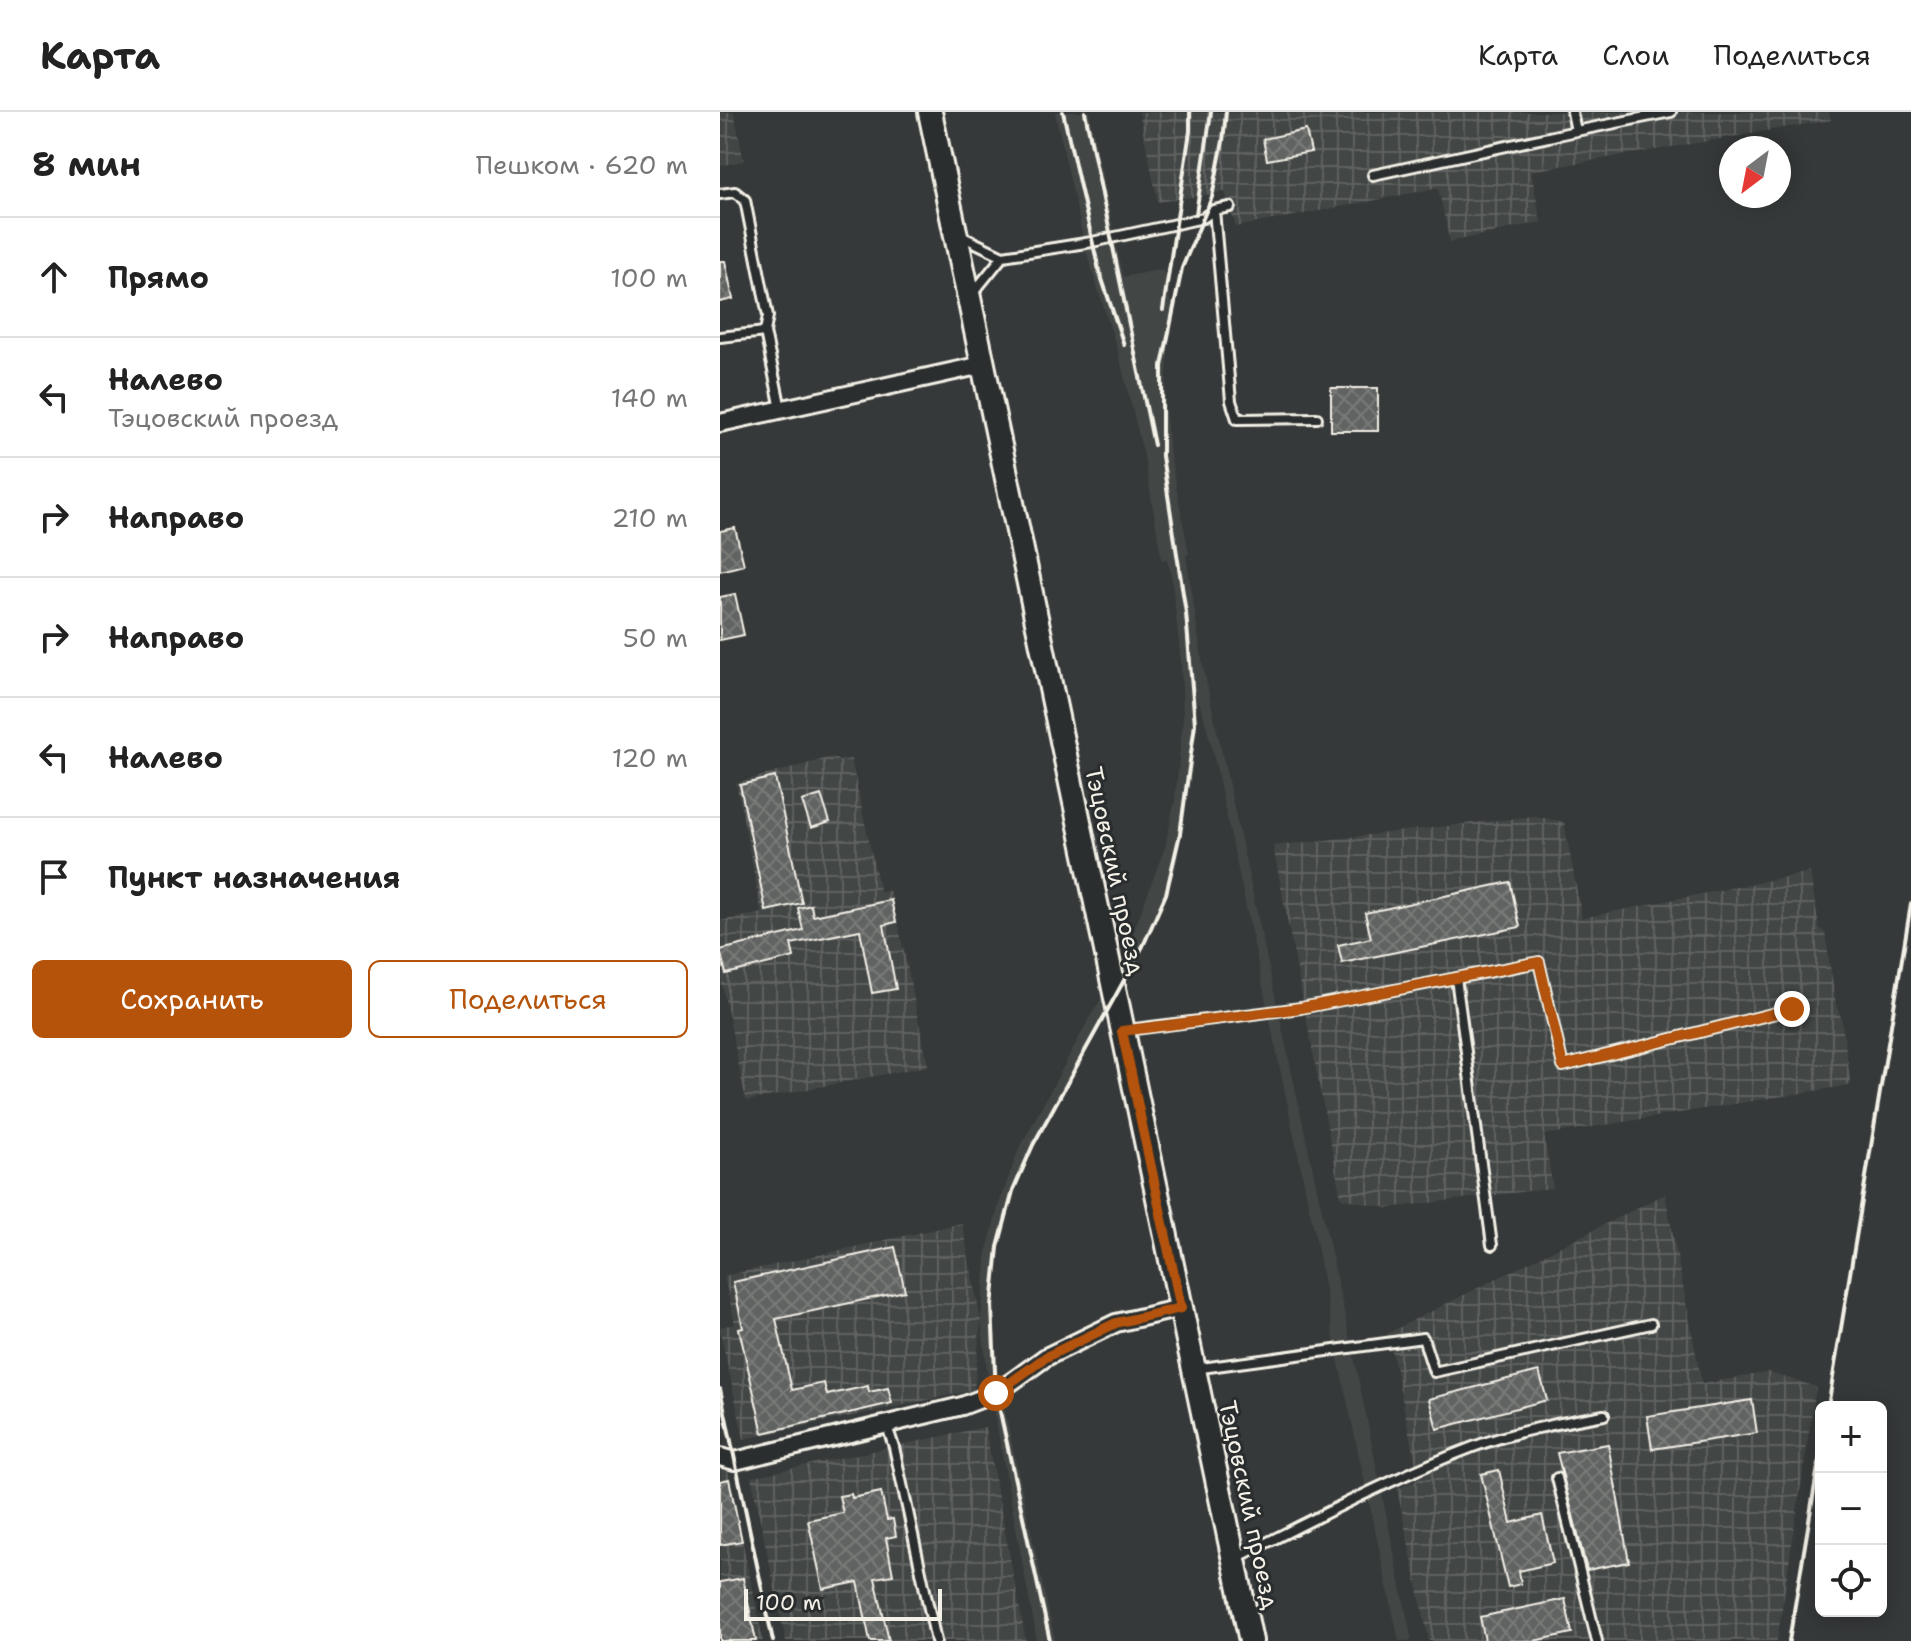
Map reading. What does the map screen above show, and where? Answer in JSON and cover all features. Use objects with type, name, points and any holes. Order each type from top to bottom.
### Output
[{"type":"street","name":"Тэцовский проезд","points":[[930,112],[1251,1641]]},
{"type":"street","points":[[720,423],[982,365]]},
{"type":"street","points":[[720,1457],[735,1461],[885,1422],[962,1406],[996,1393],[1046,1357],[1116,1323],[1181,1308]]},
{"type":"lane","points":[[1572,112],[1576,131]]},
{"type":"lane","points":[[1373,175],[1671,112]]},
{"type":"lane","points":[[720,194],[735,192],[745,200],[768,316],[765,332],[781,409]]},
{"type":"lane","points":[[955,233],[1003,256],[1092,242],[1203,218],[1214,210],[1230,207]]},
{"type":"lane","points":[[1214,210],[1231,401],[1237,419],[1317,418]]},
{"type":"lane","points":[[968,299],[1003,256]]},
{"type":"lane","points":[[720,337],[765,332]]},
{"type":"lane","points":[[1122,1031],[1301,1008],[1539,962],[1563,1066],[1792,1009]]},
{"type":"lane","points":[[1456,978],[1492,1245]]},
{"type":"lane","points":[[1194,1370],[1423,1338],[1434,1372],[1651,1324]]},
{"type":"lane","points":[[1234,1559],[1393,1480],[1475,1446],[1529,1429],[1604,1415]]},
{"type":"lane","points":[[885,1422],[894,1447],[936,1641]]},
{"type":"lane","points":[[1557,1478],[1597,1641]]},
{"type":"shaded area","points":[[720,112],[734,112],[744,161],[720,166]]},
{"type":"shaded area","points":[[1055,112],[1089,112],[1123,277],[1163,269],[1174,316],[1169,339],[1165,407],[1170,455],[1189,554],[1186,555],[1203,666],[1358,1376],[1412,1641],[1399,1641],[1252,935],[1211,743],[1198,698],[1192,773],[1176,868],[1148,941],[1065,1086],[1013,1189],[997,1266],[995,1324],[998,1379],[1055,1641],[1037,1641],[989,1384],[981,1321],[987,1250],[1018,1151],[1120,968],[1165,847],[1175,800],[1183,719],[1181,662],[1172,580],[1167,559],[1162,560],[1144,456],[1118,352],[1086,251]]},
{"type":"shaded area","points":[[1139,112],[1829,112],[1831,120],[1737,136],[1719,136],[1719,139],[1531,171],[1541,222],[1450,242],[1438,188],[1236,227],[1225,192],[1158,202]]},
{"type":"shaded area","points":[[832,757],[839,761],[851,759],[880,892],[890,891],[928,1066],[746,1101],[720,975],[720,921],[762,913],[736,783]]},
{"type":"shaded area","points":[[1535,816],[1564,822],[1582,918],[1810,872],[1819,927],[1825,933],[1851,1085],[1544,1135],[1553,1188],[1388,1208],[1341,1198],[1273,846]]},
{"type":"shaded area","points":[[1665,1194],[1702,1384],[1769,1372],[1816,1387],[1777,1641],[1429,1641],[1397,1489],[1419,1479],[1388,1333]]},
{"type":"shaded area","points":[[962,1223],[981,1321],[974,1390],[744,1439],[720,1332],[720,1327],[735,1324],[724,1276]]},
{"type":"shaded area","points":[[985,1427],[1026,1641],[786,1641],[751,1477]]},
{"type":"shaded area","points":[[726,1461],[763,1641],[720,1641],[720,1462]]},
{"type":"building","points":[[1306,130],[1311,152],[1267,160],[1263,139]]},
{"type":"building","points":[[720,261],[725,261],[733,299],[720,302]]},
{"type":"building","points":[[1331,388],[1378,388],[1378,431],[1331,431]]},
{"type":"building","points":[[735,528],[744,565],[720,571],[720,531]]},
{"type":"building","points":[[735,594],[744,635],[720,640],[720,597]]},
{"type":"building","points":[[775,777],[802,903],[766,911],[740,785]]},
{"type":"building","points":[[821,795],[830,822],[811,828],[802,801]]},
{"type":"building","points":[[1510,882],[1520,927],[1342,963],[1338,945],[1371,938],[1365,913]]},
{"type":"building","points":[[891,900],[896,922],[884,925],[896,989],[872,993],[860,930],[791,944],[794,957],[726,974],[720,950],[803,930],[798,908],[811,905],[813,916]]},
{"type":"building","points":[[895,1247],[905,1291],[776,1319],[792,1390],[824,1383],[827,1395],[868,1386],[869,1392],[888,1388],[892,1403],[763,1433],[739,1329],[743,1328],[733,1282]]},
{"type":"building","points":[[1539,1371],[1547,1400],[1437,1429],[1429,1399]]},
{"type":"building","points":[[1752,1400],[1757,1433],[1652,1449],[1647,1416]]},
{"type":"building","points":[[1608,1444],[1629,1562],[1587,1570],[1557,1453]]},
{"type":"building","points":[[1499,1470],[1511,1523],[1542,1515],[1553,1563],[1519,1571],[1521,1584],[1508,1587],[1481,1474]]},
{"type":"building","points":[[729,1479],[742,1541],[720,1545],[720,1481]]},
{"type":"building","points":[[881,1492],[887,1520],[893,1519],[896,1536],[886,1538],[893,1575],[875,1578],[889,1641],[870,1641],[858,1582],[823,1589],[808,1520],[843,1513],[839,1496],[851,1494],[852,1498]]},
{"type":"building","points":[[743,1578],[756,1641],[720,1641],[720,1582]]},
{"type":"building","points":[[1565,1599],[1572,1633],[1534,1641],[1485,1641],[1480,1617]]},
{"type":"railway","points":[[1063,112],[1099,270],[1124,345]]},
{"type":"railway","points":[[1085,112],[1154,445]]},
{"type":"railway","points":[[1163,310],[1190,131],[1190,112]]},
{"type":"railway","points":[[1196,214],[1211,112]]},
{"type":"railway","points":[[1050,1641],[996,1393],[992,1306],[998,1247],[1013,1191],[1033,1145],[1143,946],[1166,894],[1180,834],[1195,724],[1186,613],[1162,456],[1162,366],[1182,268],[1212,197],[1226,112]]},
{"type":"railway","points":[[1829,1401],[1911,904]]},
{"type":"railway","points":[[720,1389],[773,1641]]},
{"type":"railway","points":[[1789,1641],[1817,1473]]},
{"type":"route","points":[[996,1393],[1046,1357],[1116,1323],[1181,1308],[1122,1031],[1301,1008],[1539,962],[1563,1066],[1792,1009]]}]
